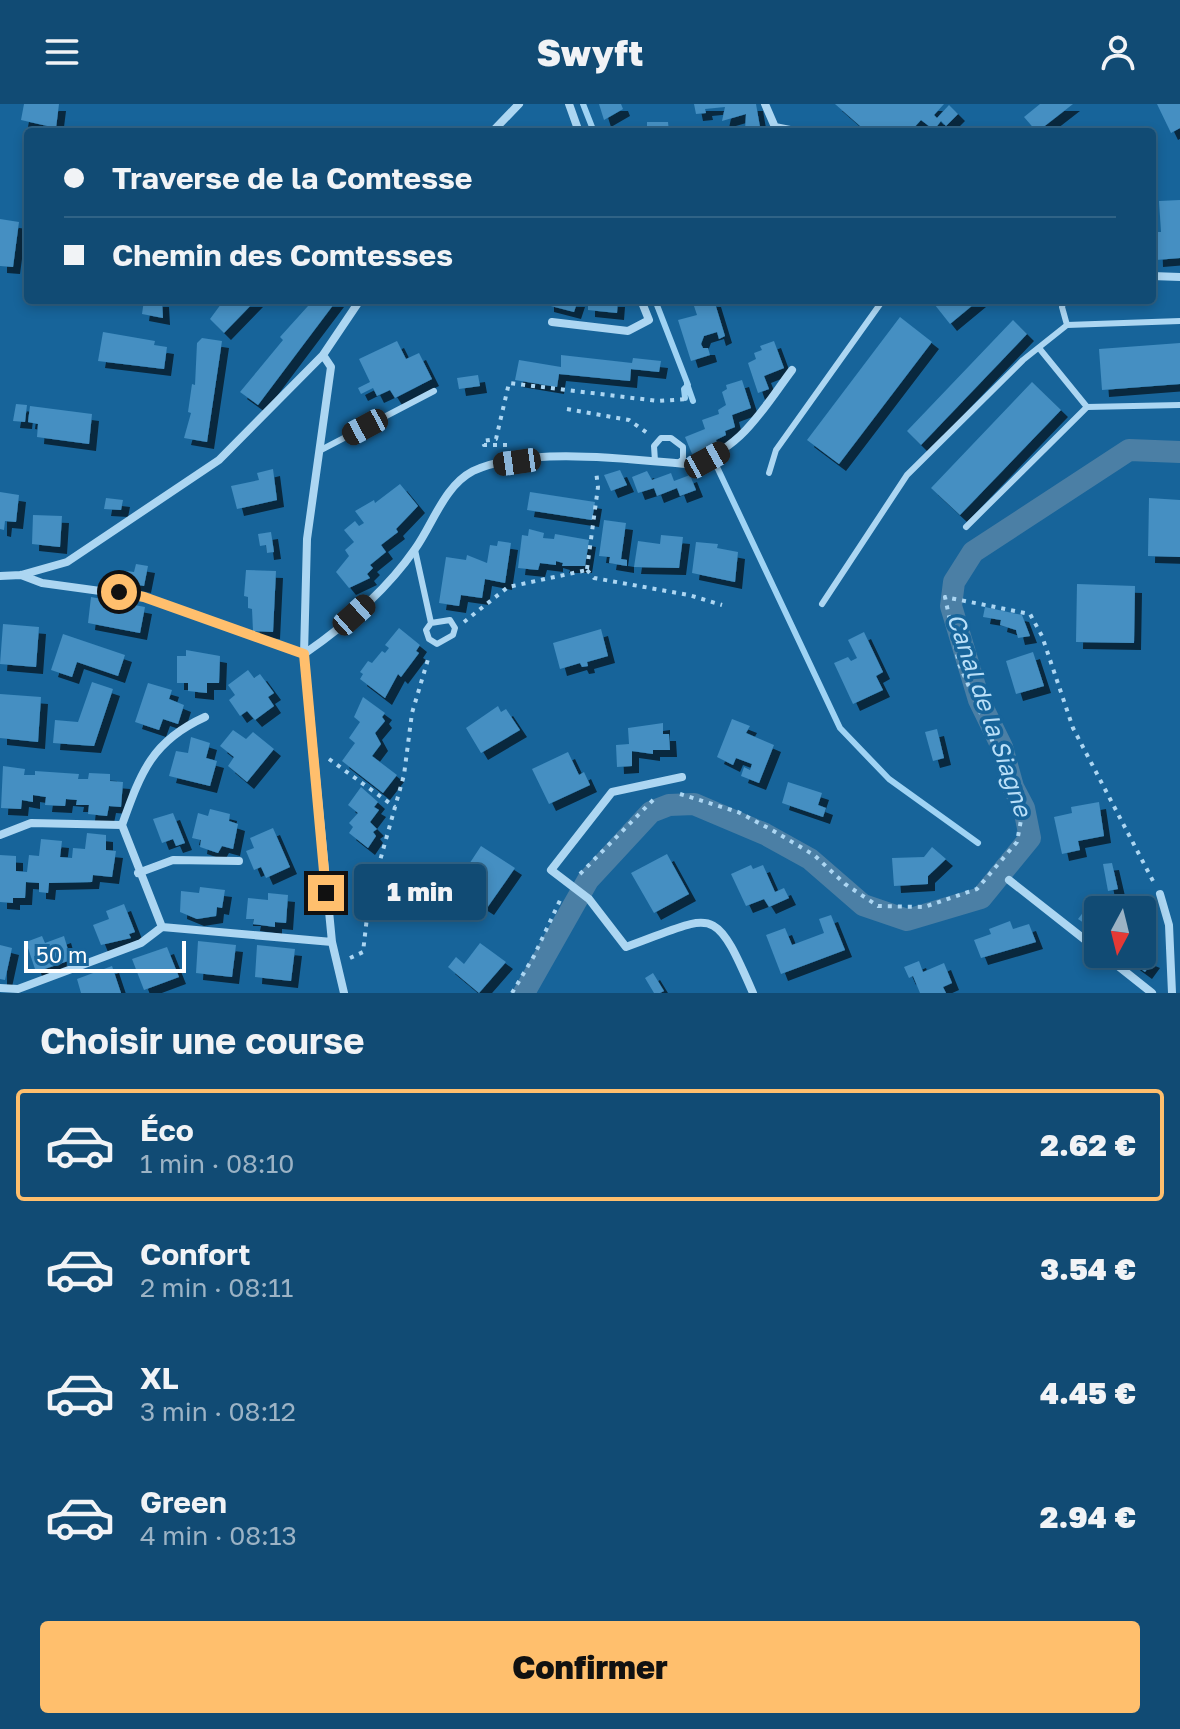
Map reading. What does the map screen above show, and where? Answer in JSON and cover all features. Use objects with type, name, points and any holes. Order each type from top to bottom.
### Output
[{"type":"street","points":[[496,128],[519,104]]},
{"type":"street","points":[[569,104],[578,128]]},
{"type":"street","points":[[765,104],[775,127],[780,128]]},
{"type":"street","points":[[1156,276],[1180,277]]},
{"type":"street","points":[[0,576],[21,575],[67,562],[219,460],[323,355],[357,304]]},
{"type":"street","points":[[552,322],[628,331],[649,320],[643,304]]},
{"type":"street","points":[[323,355],[331,367],[307,539],[304,654],[332,942],[344,993]]},
{"type":"street","points":[[304,654],[372,599],[415,550],[448,495],[473,472],[547,457],[678,463],[707,460],[732,446],[792,370]]},
{"type":"street","points":[[21,575],[42,583],[69,584],[144,597],[304,654]]},
{"type":"street","points":[[162,927],[138,873],[122,825],[149,760],[169,737],[205,717]]},
{"type":"street","points":[[682,777],[612,792],[551,870],[589,899],[626,947],[700,920],[715,925],[729,938],[753,993]]},
{"type":"street","points":[[0,835],[31,823],[122,825]]},
{"type":"street","points":[[138,873],[173,860],[239,861]]},
{"type":"street","points":[[1009,880],[1084,939]]},
{"type":"street","points":[[1160,894],[1169,925],[1172,993]]},
{"type":"street","points":[[0,988],[18,989],[127,949],[162,927],[332,942]]},
{"type":"street","points":[[1121,968],[1152,993]]},
{"type":"lane","points":[[769,473],[776,450],[880,304]]},
{"type":"lane","points":[[1063,304],[1067,325]]},
{"type":"lane","points":[[822,604],[907,475],[1067,325],[1180,321]]},
{"type":"lane","points":[[1039,348],[1087,407]]},
{"type":"lane","points":[[319,451],[434,391]]},
{"type":"lane","points":[[966,527],[1087,407],[1180,405]]},
{"type":"lane","points":[[655,461],[656,443],[661,438],[679,441],[684,453],[678,463]]},
{"type":"lane","points":[[415,550],[431,623]]},
{"type":"lane","points":[[450,620],[455,628],[445,642],[435,643],[426,630],[431,623],[450,620]]},
{"type":"path","points":[[492,443],[484,445],[483,441],[496,439],[509,383],[646,400],[688,399]]},
{"type":"path","points":[[567,409],[629,420],[656,443]]},
{"type":"path","points":[[594,457],[598,487],[587,570],[594,578],[689,595],[722,605]]},
{"type":"path","points":[[455,628],[508,587],[587,570]]},
{"type":"path","points":[[677,793],[738,812],[772,830],[814,855],[845,884],[878,906],[924,907],[977,889],[1017,842],[1021,820],[989,732],[959,664],[945,597],[1030,614],[1042,636],[1073,728],[1160,894]]},
{"type":"path","points":[[349,959],[363,952],[369,900],[409,755],[418,687],[435,643]]},
{"type":"path","points":[[311,747],[395,807]]},
{"type":"path","points":[[512,993],[534,956],[553,909],[570,883],[654,798],[665,796]]},
{"type":"building","points":[[24,104],[59,104],[56,128],[21,120]]},
{"type":"building","points":[[599,104],[621,104],[623,109],[604,120]]},
{"type":"building","points":[[694,104],[756,104],[760,127],[745,128],[746,114],[722,121],[725,107],[705,109],[706,113],[696,114]]},
{"type":"building","points":[[835,104],[944,104],[934,115],[937,118],[949,105],[958,114],[946,126],[941,121],[936,128],[921,120],[914,128],[862,128]]},
{"type":"building","points":[[1040,104],[1073,104],[1042,128],[1034,128],[1024,117]]},
{"type":"building","points":[[1157,104],[1180,104],[1180,128],[1171,133]]},
{"type":"building","points":[[647,122],[668,122],[669,128],[647,128]]},
{"type":"building","points":[[1180,200],[1180,258],[1156,260],[1156,232],[1161,232],[1159,201]]},
{"type":"building","points":[[0,219],[19,222],[13,267],[0,266]]},
{"type":"building","points":[[143,304],[162,304],[163,318],[142,314]]},
{"type":"building","points":[[221,304],[252,304],[224,333],[210,319]]},
{"type":"building","points":[[334,304],[258,405],[240,392],[283,340],[280,337],[308,306]]},
{"type":"building","points":[[547,304],[577,304],[574,312]]},
{"type":"building","points":[[588,304],[618,304],[617,313],[588,310]]},
{"type":"building","points":[[693,304],[715,304],[725,336],[719,339],[717,332],[704,336],[701,344],[703,348],[708,348],[710,355],[691,361],[678,320],[697,315]]},
{"type":"building","points":[[934,304],[974,304],[950,324]]},
{"type":"building","points":[[900,317],[932,342],[839,464],[807,440]]},
{"type":"building","points":[[1013,320],[1027,334],[921,445],[907,431]]},
{"type":"building","points":[[103,332],[155,341],[154,345],[167,347],[164,369],[98,361]]},
{"type":"building","points":[[202,338],[222,341],[207,442],[184,438],[191,413],[188,412],[192,384],[195,385],[197,343]]},
{"type":"building","points":[[397,341],[406,359],[419,353],[432,379],[395,398],[390,390],[377,396],[373,388],[361,394],[358,388],[370,382],[359,359]]},
{"type":"building","points":[[774,341],[784,368],[764,376],[769,389],[758,393],[748,363],[756,359],[754,353],[762,350],[760,346]]},
{"type":"building","points":[[1180,343],[1180,384],[1102,390],[1099,349]]},
{"type":"building","points":[[561,355],[632,363],[633,358],[661,361],[659,372],[631,369],[630,381],[559,374],[557,387],[515,380],[519,360],[561,367]]},
{"type":"building","points":[[478,375],[480,386],[459,389],[457,378]]},
{"type":"building","points":[[742,380],[751,408],[732,415],[735,427],[725,431],[726,435],[716,440],[717,444],[692,454],[685,437],[705,429],[702,420],[719,414],[718,410],[726,405],[722,392],[727,389],[726,385]]},
{"type":"building","points":[[1032,382],[1061,410],[960,515],[931,488]]},
{"type":"building","points":[[16,404],[27,405],[25,422],[13,421]]},
{"type":"building","points":[[30,406],[92,414],[89,444],[37,437],[38,424],[28,422]]},
{"type":"building","points":[[273,469],[277,500],[237,509],[231,486],[259,480],[257,473]]},
{"type":"building","points":[[620,470],[627,485],[611,491],[604,475]]},
{"type":"building","points":[[647,471],[652,480],[671,473],[674,481],[690,475],[696,490],[680,496],[677,488],[657,496],[654,488],[638,493],[632,477]]},
{"type":"building","points":[[400,484],[418,506],[396,529],[398,532],[381,545],[386,552],[370,565],[373,568],[367,574],[370,578],[349,588],[336,572],[349,556],[345,550],[354,542],[344,530],[355,521],[359,526],[364,523],[355,511],[374,500],[375,503]]},
{"type":"building","points":[[0,492],[19,495],[16,522],[5,521],[4,530],[0,529]]},
{"type":"building","points":[[530,492],[595,502],[592,520],[527,510]]},
{"type":"building","points":[[106,498],[123,500],[121,510],[104,509]]},
{"type":"building","points":[[1149,498],[1180,500],[1180,557],[1148,556]]},
{"type":"building","points":[[33,515],[62,516],[60,547],[32,544]]},
{"type":"building","points":[[604,520],[626,523],[621,559],[627,560],[627,566],[609,563],[610,557],[599,556]]},
{"type":"building","points":[[529,529],[544,533],[543,538],[554,539],[555,534],[589,540],[585,566],[562,566],[563,563],[556,561],[556,565],[540,563],[538,570],[518,568],[522,535],[528,536]]},
{"type":"building","points":[[271,532],[274,552],[267,553],[266,545],[260,546],[258,534]]},
{"type":"building","points":[[661,535],[683,537],[679,568],[634,567],[638,541],[660,544]]},
{"type":"building","points":[[498,541],[511,543],[505,583],[485,579],[482,598],[461,595],[459,606],[439,603],[446,557],[466,560],[467,555],[487,563],[490,545],[497,546]]},
{"type":"building","points":[[696,542],[718,544],[717,548],[738,552],[735,582],[692,573]]},
{"type":"building","points":[[136,564],[148,566],[144,586],[124,582],[126,571],[134,572]]},
{"type":"building","points":[[246,570],[276,571],[273,632],[253,631],[252,609],[248,608],[248,597],[244,596]]},
{"type":"building","points":[[1077,584],[1135,586],[1134,643],[1076,642]]},
{"type":"building","points":[[91,597],[145,607],[140,633],[88,623]]},
{"type":"building","points":[[985,607],[1022,615],[1030,636],[1018,638],[1016,630],[1000,625],[1001,620],[983,617]]},
{"type":"building","points":[[3,624],[39,627],[36,667],[0,664]]},
{"type":"building","points":[[399,628],[420,645],[416,651],[419,653],[401,677],[398,674],[385,698],[360,679],[363,674],[360,672],[368,661],[372,663],[382,651],[385,653],[389,648],[385,645]]},
{"type":"building","points":[[601,629],[608,656],[587,662],[588,666],[582,667],[580,663],[560,669],[553,643]]},
{"type":"building","points":[[864,632],[883,672],[876,676],[883,690],[853,704],[834,663],[848,657],[851,661],[857,658],[848,640]]},
{"type":"building","points":[[63,634],[125,655],[118,676],[77,662],[72,677],[51,670]]},
{"type":"building","points":[[186,650],[220,656],[219,683],[207,683],[207,693],[188,691],[188,683],[177,683],[177,656],[186,656]]},
{"type":"building","points":[[1033,652],[1044,686],[1016,694],[1006,661]]},
{"type":"building","points":[[248,670],[254,678],[260,674],[274,693],[268,697],[274,706],[255,720],[247,711],[240,716],[229,700],[235,695],[228,685]]},
{"type":"building","points":[[92,682],[113,689],[94,746],[53,743],[55,720],[78,722]]},
{"type":"building","points":[[148,683],[172,690],[169,699],[184,705],[178,724],[163,719],[159,730],[135,722]]},
{"type":"building","points":[[0,694],[41,697],[38,742],[0,738]]},
{"type":"building","points":[[363,697],[385,713],[382,717],[385,721],[375,733],[381,744],[372,756],[397,775],[383,793],[342,761],[355,743],[349,738],[360,722],[354,717]]},
{"type":"building","points":[[498,706],[501,712],[506,709],[520,730],[481,753],[466,728]]},
{"type":"building","points":[[732,719],[750,726],[746,733],[774,745],[759,783],[741,776],[744,767],[750,770],[752,764],[736,758],[733,765],[717,757]]},
{"type":"building","points":[[663,723],[663,734],[669,734],[670,750],[653,750],[653,754],[632,751],[632,766],[617,767],[616,745],[629,744],[628,728]]},
{"type":"building","points":[[937,729],[944,758],[933,761],[925,732]]},
{"type":"building","points":[[233,730],[246,739],[253,732],[274,749],[247,782],[228,766],[234,757],[220,746]]},
{"type":"building","points":[[191,737],[210,743],[206,758],[217,761],[210,786],[169,776],[176,751],[188,753]]},
{"type":"building","points":[[568,752],[579,775],[584,772],[590,785],[549,804],[532,769]]},
{"type":"building","points":[[3,766],[25,769],[24,775],[35,775],[35,771],[79,774],[78,779],[88,779],[89,773],[110,774],[110,781],[123,782],[121,807],[109,806],[107,816],[88,814],[89,805],[76,805],[77,800],[66,799],[65,806],[45,805],[46,797],[33,795],[33,802],[22,800],[21,809],[1,808]]},
{"type":"building","points":[[788,782],[822,793],[818,805],[826,808],[823,817],[782,803]]},
{"type":"building","points":[[361,787],[378,802],[374,807],[379,810],[370,822],[377,829],[368,848],[349,833],[353,827],[349,823],[358,813],[348,805]]},
{"type":"building","points":[[1099,802],[1104,836],[1078,841],[1080,850],[1062,854],[1054,817],[1072,813],[1071,807]]},
{"type":"building","points":[[210,809],[230,814],[229,821],[238,824],[233,849],[222,846],[218,853],[200,847],[201,840],[192,838],[198,813],[208,816]]},
{"type":"building","points":[[173,813],[185,843],[176,846],[173,839],[162,843],[153,819]]},
{"type":"building","points":[[273,828],[290,867],[266,878],[261,867],[254,870],[246,851],[254,848],[250,838]]},
{"type":"building","points":[[87,833],[106,835],[106,850],[116,851],[112,877],[93,875],[92,882],[49,883],[48,893],[39,892],[39,883],[26,882],[25,898],[13,898],[13,903],[0,902],[0,855],[16,856],[16,871],[27,872],[29,855],[39,856],[41,839],[62,841],[60,857],[72,858],[73,848],[85,849]]},
{"type":"building","points":[[481,846],[515,868],[487,908],[454,887]]},
{"type":"building","points":[[932,847],[946,859],[928,876],[928,884],[894,886],[892,858],[924,857]]},
{"type":"building","points":[[667,854],[689,894],[654,913],[631,873]]},
{"type":"building","points":[[1112,863],[1118,889],[1108,891],[1103,864]]},
{"type":"building","points":[[751,865],[753,869],[763,865],[775,892],[784,888],[789,898],[769,907],[764,899],[746,906],[731,874]]},
{"type":"building","points":[[200,887],[225,890],[222,908],[217,907],[216,916],[197,919],[180,912],[181,891],[199,893]]},
{"type":"building","points":[[268,893],[288,895],[286,923],[275,922],[275,927],[253,924],[254,919],[246,919],[248,898],[268,900]]},
{"type":"building","points":[[124,904],[135,932],[129,934],[131,938],[101,945],[93,925],[109,919],[106,911]]},
{"type":"building","points":[[831,915],[845,950],[781,974],[766,935],[785,928],[792,945],[824,933],[819,919]]},
{"type":"building","points":[[1010,921],[1013,929],[1029,924],[1036,942],[981,958],[974,940],[991,934],[989,929]]},
{"type":"building","points":[[42,936],[45,943],[64,936],[71,960],[36,972],[26,942]]},
{"type":"building","points":[[198,941],[236,945],[232,977],[196,973]]},
{"type":"building","points":[[480,943],[506,962],[479,993],[448,967],[456,957],[464,964]]},
{"type":"building","points":[[0,945],[12,948],[5,980],[0,979]]},
{"type":"building","points":[[257,945],[295,949],[291,981],[255,977]]},
{"type":"building","points":[[167,947],[179,977],[144,990],[132,959]]},
{"type":"building","points":[[919,961],[923,972],[944,963],[952,983],[943,987],[946,993],[920,993],[913,976],[909,978],[904,967]]},
{"type":"building","points":[[112,966],[121,993],[81,993],[77,979]]},
{"type":"building","points":[[653,973],[664,991],[660,993],[654,993],[645,978]]},
{"type":"waterway","points":[[583,104],[592,128]]},
{"type":"waterway","points":[[657,304],[688,385],[684,389],[685,398]]},
{"type":"waterway","points":[[687,384],[693,401]]},
{"type":"waterway","name":"Canal de la Siagne","points":[[524,993],[588,880],[651,812],[669,805],[694,804],[765,834],[810,859],[863,905],[907,920],[981,898],[1030,838],[1024,808],[1013,787],[1002,747],[979,700],[951,606],[954,582],[973,552],[1129,450],[1180,452]]},
{"type":"waterway","points":[[717,467],[840,728],[889,779],[978,843]]},
{"type":"route","points":[[119,592],[144,597],[304,654],[326,893]]}]
